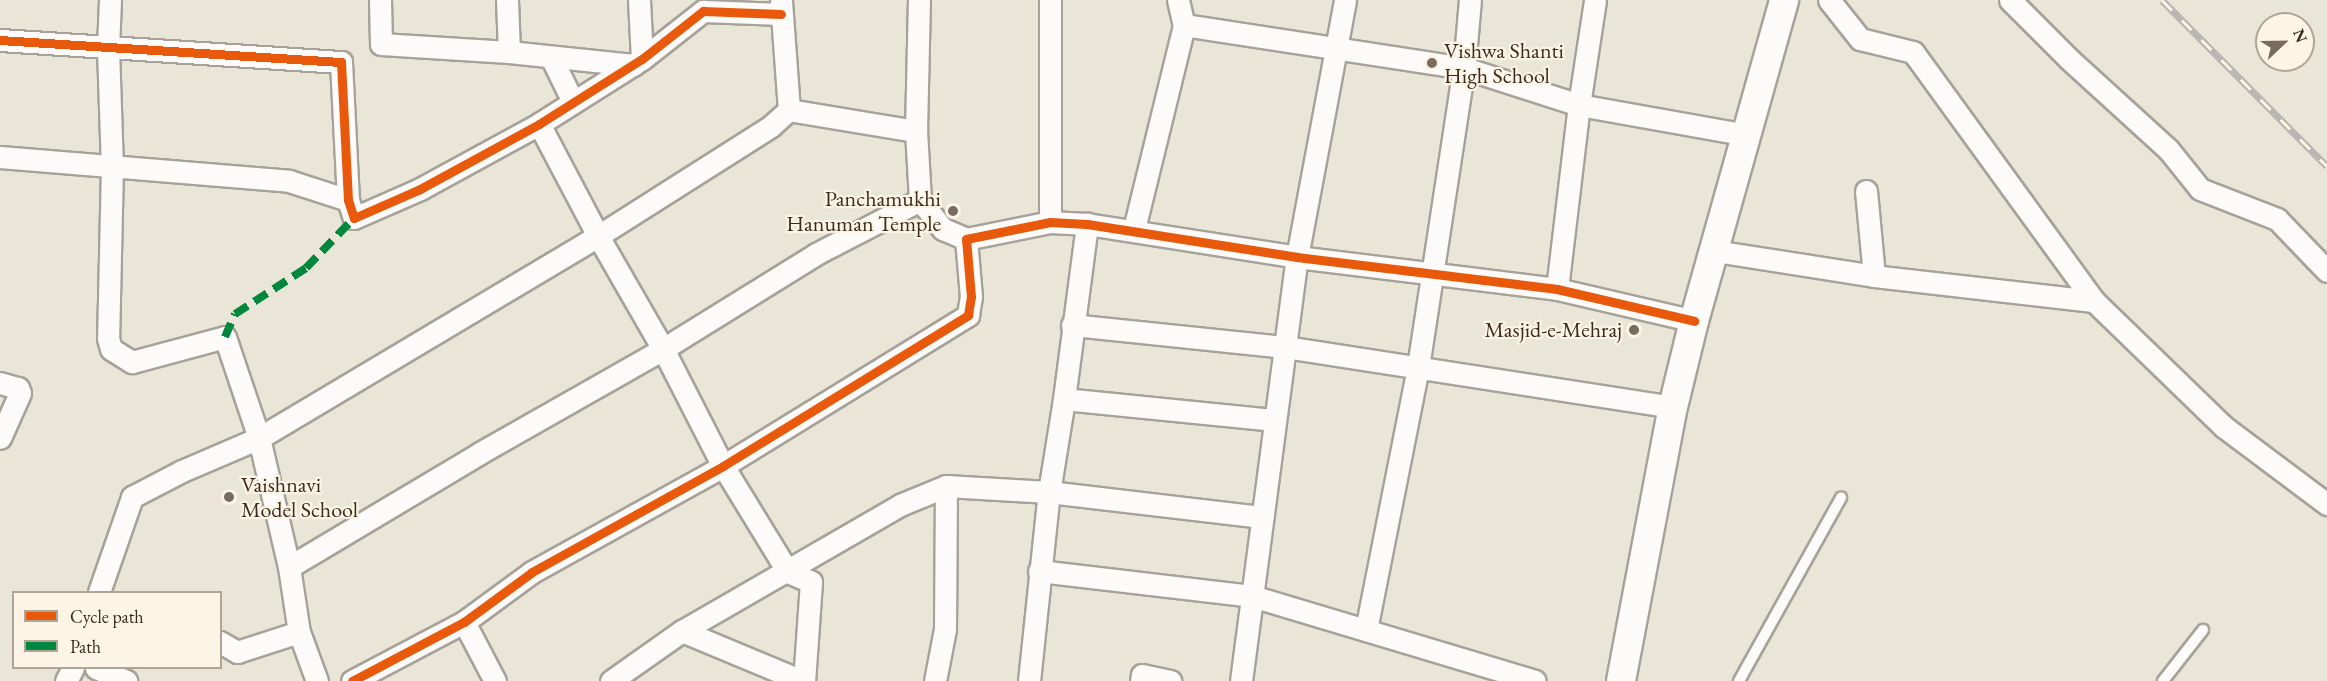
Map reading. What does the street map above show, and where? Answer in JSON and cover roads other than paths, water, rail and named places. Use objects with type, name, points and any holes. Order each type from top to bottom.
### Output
[{"type":"main road","points":[[1621,681],[1673,406],[1694,321],[1784,0]]},
{"type":"street","points":[[110,0],[108,48],[112,167],[108,338],[111,349],[132,362],[225,337],[259,438],[289,567],[299,632],[317,681]]},
{"type":"street","points":[[380,0],[381,44],[637,62]]},
{"type":"street","points":[[507,0],[509,52]]},
{"type":"street","points":[[637,62],[639,0]]},
{"type":"street","points":[[919,0],[916,131],[920,200],[943,229],[966,239],[1050,222],[1134,229],[1297,257],[1557,289],[1694,321]]},
{"type":"street","points":[[1050,0],[1050,222]]},
{"type":"street","points":[[1134,229],[1184,25],[1178,0]]},
{"type":"street","points":[[1241,681],[1297,257],[1345,0]]},
{"type":"street","points":[[1366,630],[1418,368],[1464,68],[1470,0]]},
{"type":"street","points":[[1557,289],[1579,105],[1595,0]]},
{"type":"street","points":[[1829,0],[1860,39],[1913,52],[2094,301],[2224,427],[2327,504]]},
{"type":"street","points":[[2010,0],[2069,59],[2168,149],[2200,189],[2277,219],[2327,272]]},
{"type":"street","points":[[0,40],[341,62],[348,200],[354,218],[420,189],[539,124],[637,62],[703,5],[781,7],[789,110]]},
{"type":"street","points":[[1184,25],[1464,68],[1579,105],[1747,135]]},
{"type":"street","points":[[551,57],[573,102]]},
{"type":"street","points":[[789,110],[916,131]]},
{"type":"street","points":[[99,591],[132,496],[182,471],[259,438],[598,236],[771,126],[789,110]]},
{"type":"street","points":[[539,124],[598,236],[663,349],[723,466],[788,572],[811,582],[803,681],[682,631]]},
{"type":"street","points":[[0,157],[289,181],[348,200]]},
{"type":"street","points":[[1866,191],[1874,276]]},
{"type":"street","points":[[289,567],[480,453],[663,349],[816,254],[920,200]]},
{"type":"street","points":[[1029,681],[1049,492],[1087,224]]},
{"type":"street","points":[[351,681],[464,622],[532,572],[723,466],[968,315],[971,297],[966,239]]},
{"type":"street","points":[[1715,252],[1874,276],[2094,301]]},
{"type":"street","points":[[1072,326],[1285,347],[1673,406]]},
{"type":"street","points":[[0,383],[18,388],[21,393],[0,438]]},
{"type":"street","points":[[1064,399],[1275,420]]},
{"type":"street","points":[[615,681],[682,631],[788,572],[900,505],[946,486],[1049,492],[1263,517]]},
{"type":"street","points":[[935,681],[945,629],[946,486]]},
{"type":"street","points":[[1039,571],[1252,596],[1535,681]]},
{"type":"street","points":[[464,622],[495,681]]},
{"type":"street","points":[[222,643],[237,652],[299,632]]},
{"type":"street","points":[[98,669],[126,681]]},
{"type":"street","points":[[1142,681],[1142,675],[1170,681]]},
{"type":"lane","points":[[1739,681],[1841,498]]},
{"type":"lane","points":[[2163,681],[2203,630]]},
{"type":"railway","points":[[2162,0],[2327,166]]},
{"type":"place","name":"Vishwa Shanti High School","points":[[1432,63]]},
{"type":"place","name":"Panchamukhi Hanuman Temple","points":[[953,211]]},
{"type":"place","name":"Masjid-e-Mehraj","points":[[1634,330]]},
{"type":"place","name":"Vaishnavi Model School","points":[[229,497]]}]
